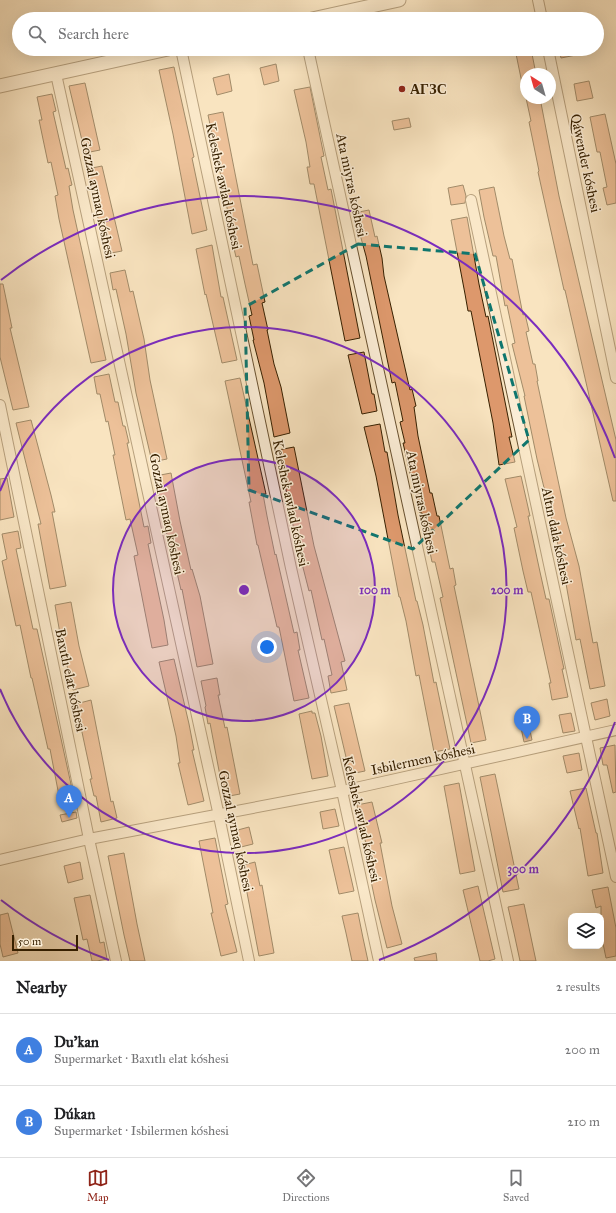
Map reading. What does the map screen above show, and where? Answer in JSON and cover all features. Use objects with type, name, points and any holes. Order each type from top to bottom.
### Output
[{"type":"street","points":[[344,12],[399,0]]},
{"type":"street","points":[[538,0],[541,12]]},
{"type":"street","points":[[0,86],[137,56]]},
{"type":"street","name":"Keleshek awlad kóshesi","points":[[182,56],[291,568],[379,961]]},
{"type":"street","name":"Ata miyras kóshesi","points":[[310,56],[508,961]]},
{"type":"street","name":"Qáwender kóshesi","points":[[549,56],[616,378]]},
{"type":"street","name":"Gozzal aymaq kóshesi","points":[[56,74],[219,816],[249,961]]},
{"type":"street","name":"Altın dala kóshesi","points":[[471,200],[616,877]]},
{"type":"street","name":"Baxıtlı elat kóshesi","points":[[0,405],[89,839],[116,961]]},
{"type":"street","name":"Isbilermen kóshesi","points":[[0,860],[89,839],[219,816],[342,791],[465,765],[616,730]]},
{"type":"highlighted area","points":[[358,244],[475,254],[529,440],[413,549],[249,490],[245,307]]},
{"type":"building","points":[[516,56],[532,56],[535,68],[520,68],[520,73]]},
{"type":"building","points":[[561,56],[571,56],[561,58]]},
{"type":"building","points":[[276,64],[279,81],[264,85],[260,68]]},
{"type":"building","points":[[174,67],[194,157],[192,158],[207,230],[192,234],[159,70]]},
{"type":"building","points":[[229,74],[232,91],[217,95],[213,78]]},
{"type":"building","points":[[589,81],[593,98],[577,101],[574,84]]},
{"type":"building","points":[[85,83],[100,150],[85,153],[69,86]]},
{"type":"building","points":[[310,87],[324,156],[321,157],[328,190],[331,189],[360,338],[345,341],[314,184],[310,184],[307,167],[310,167],[306,142],[294,90]]},
{"type":"building","points":[[52,94],[56,111],[53,112],[66,169],[68,168],[72,185],[69,186],[73,210],[106,360],[91,363],[59,219],[55,196],[58,195],[51,162],[48,163],[39,120],[42,120],[37,97]]},
{"type":"building","points":[[527,104],[541,104],[559,196],[616,440],[616,501],[613,501],[564,290],[538,172],[529,122],[531,121]]},
{"type":"building","points":[[223,112],[253,265],[257,264],[265,302],[262,303],[267,330],[274,364],[281,387],[290,433],[274,437],[264,383],[253,340],[249,316],[252,315],[239,256],[236,257],[232,240],[234,240],[226,203],[224,203],[221,187],[223,186],[208,115]]},
{"type":"building","points":[[605,114],[616,164],[616,203],[607,205],[603,188],[607,187],[600,152],[597,152],[590,117]]},
{"type":"building","points":[[409,118],[411,127],[394,130],[392,121]]},
{"type":"building","points":[[102,166],[122,251],[106,254],[87,169]]},
{"type":"building","points":[[463,185],[466,196],[465,203],[451,205],[448,188]]},
{"type":"building","points":[[494,187],[504,236],[510,259],[512,259],[523,315],[525,314],[529,331],[526,332],[533,364],[535,364],[537,381],[566,518],[579,566],[593,643],[597,642],[605,686],[590,689],[580,639],[576,640],[562,561],[537,459],[525,396],[512,344],[515,343],[507,305],[505,306],[496,256],[493,256],[479,190]]},
{"type":"building","points":[[369,210],[375,237],[377,236],[384,276],[410,390],[412,389],[416,406],[414,407],[418,436],[430,493],[432,493],[437,516],[439,516],[450,569],[453,568],[456,585],[454,586],[486,740],[471,743],[440,598],[443,597],[435,562],[432,562],[422,513],[420,513],[415,485],[413,485],[403,443],[405,443],[400,422],[403,421],[395,382],[392,383],[366,256],[354,213]]},
{"type":"building","points":[[467,217],[479,284],[486,317],[488,316],[512,437],[509,437],[515,462],[499,465],[493,423],[471,311],[468,311],[451,220]]},
{"type":"building","points":[[212,245],[221,297],[223,297],[237,360],[222,363],[206,294],[205,295],[196,249]]},
{"type":"building","points":[[125,270],[130,292],[133,291],[144,339],[150,380],[167,459],[152,462],[136,393],[126,334],[116,289],[113,290],[110,273]]},
{"type":"building","points":[[0,284],[3,284],[12,328],[10,328],[29,407],[13,410],[0,357]]},
{"type":"building","points":[[364,352],[372,394],[374,394],[377,411],[362,414],[348,355]]},
{"type":"building","points":[[109,374],[115,402],[118,402],[123,426],[125,426],[129,443],[127,443],[144,527],[148,526],[151,543],[148,544],[168,645],[152,648],[134,556],[138,555],[130,519],[126,520],[108,421],[106,422],[100,394],[97,394],[94,377]]},
{"type":"building","points":[[240,378],[266,494],[263,494],[275,555],[276,554],[294,633],[297,632],[300,650],[298,650],[309,698],[294,701],[279,627],[277,627],[257,545],[249,502],[251,502],[225,381]]},
{"type":"building","points":[[31,420],[55,512],[52,512],[66,586],[50,589],[38,524],[41,524],[16,423]]},
{"type":"building","points":[[380,424],[385,452],[387,452],[398,515],[416,601],[423,625],[434,683],[436,682],[450,749],[434,752],[419,675],[416,676],[376,476],[364,427]]},
{"type":"building","points":[[294,447],[314,546],[345,661],[341,662],[347,690],[331,693],[328,676],[332,675],[324,639],[322,640],[311,590],[309,591],[296,540],[278,450]]},
{"type":"building","points":[[171,473],[191,570],[192,569],[200,596],[213,664],[197,667],[182,589],[181,590],[175,564],[173,564],[155,476]]},
{"type":"building","points":[[521,476],[546,599],[549,599],[564,669],[562,669],[568,697],[552,700],[549,683],[551,683],[531,592],[528,592],[523,571],[514,528],[517,527],[505,479]]},
{"type":"building","points":[[7,478],[14,517],[0,520],[0,479]]},
{"type":"building","points":[[18,531],[21,548],[16,549],[33,629],[37,629],[74,798],[60,801],[50,749],[48,749],[20,625],[16,626],[2,561],[7,559],[2,534]]},
{"type":"building","points":[[71,602],[79,646],[89,686],[73,690],[62,645],[55,605]]},
{"type":"building","points":[[174,659],[189,724],[194,750],[192,750],[204,801],[188,805],[178,763],[180,763],[176,736],[159,662]]},
{"type":"building","points":[[217,678],[220,695],[218,695],[225,728],[227,727],[240,794],[224,797],[210,723],[208,724],[201,681]]},
{"type":"building","points":[[607,699],[610,716],[595,720],[591,703]]},
{"type":"building","points":[[91,700],[111,802],[113,801],[117,818],[101,822],[96,796],[94,796],[90,779],[92,779],[76,704]]},
{"type":"building","points":[[349,703],[365,771],[350,774],[334,706]]},
{"type":"building","points":[[312,711],[312,713],[315,713],[321,736],[328,776],[312,779],[299,714]]},
{"type":"building","points":[[571,713],[575,731],[563,733],[559,715]]},
{"type":"building","points":[[528,721],[532,740],[524,742],[520,723]]},
{"type":"building","points":[[615,745],[616,792],[613,793],[607,765],[603,765],[600,748]]},
{"type":"building","points":[[579,753],[582,770],[567,773],[563,756]]},
{"type":"building","points":[[495,774],[519,889],[503,892],[480,777]]},
{"type":"building","points":[[459,783],[475,871],[460,874],[444,786]]},
{"type":"building","points":[[586,788],[597,833],[603,873],[588,876],[580,828],[579,829],[570,791]]},
{"type":"building","points":[[372,802],[382,843],[380,843],[392,906],[402,944],[387,948],[375,900],[366,857],[369,857],[357,805]]},
{"type":"building","points":[[335,809],[339,826],[323,829],[320,812]]},
{"type":"building","points":[[76,812],[77,818],[62,822],[60,815]]},
{"type":"building","points":[[249,827],[253,844],[237,848],[234,831]]},
{"type":"building","points":[[215,838],[228,904],[225,905],[237,952],[221,956],[211,913],[213,913],[199,841]]},
{"type":"building","points":[[344,847],[354,891],[339,894],[329,850]]},
{"type":"building","points":[[124,853],[145,961],[130,961],[108,856]]},
{"type":"building","points":[[80,862],[83,879],[68,883],[64,866]]},
{"type":"building","points":[[255,862],[260,886],[262,885],[274,953],[259,956],[245,882],[243,883],[240,866]]},
{"type":"building","points":[[478,886],[495,959],[488,961],[480,961],[463,890]]},
{"type":"building","points":[[608,887],[616,928],[616,956],[606,958],[604,948],[604,913],[601,913],[601,906],[596,908],[592,890]]},
{"type":"building","points":[[90,895],[100,943],[104,942],[107,959],[97,961],[92,961],[87,939],[83,940],[74,898]]},
{"type":"building","points":[[524,904],[536,961],[520,961],[508,907]]},
{"type":"building","points":[[8,913],[18,953],[3,957],[0,944],[0,915]]},
{"type":"building","points":[[358,913],[368,961],[352,961],[342,916]]},
{"type":"building","points":[[436,953],[437,961],[415,961],[414,958]]},
{"type":"place","name":"АГЗС","points":[[402,89]]},
{"type":"place","name":"Dúkan","points":[[527,739]]},
{"type":"place","name":"Du'kan","points":[[69,818]]}]
